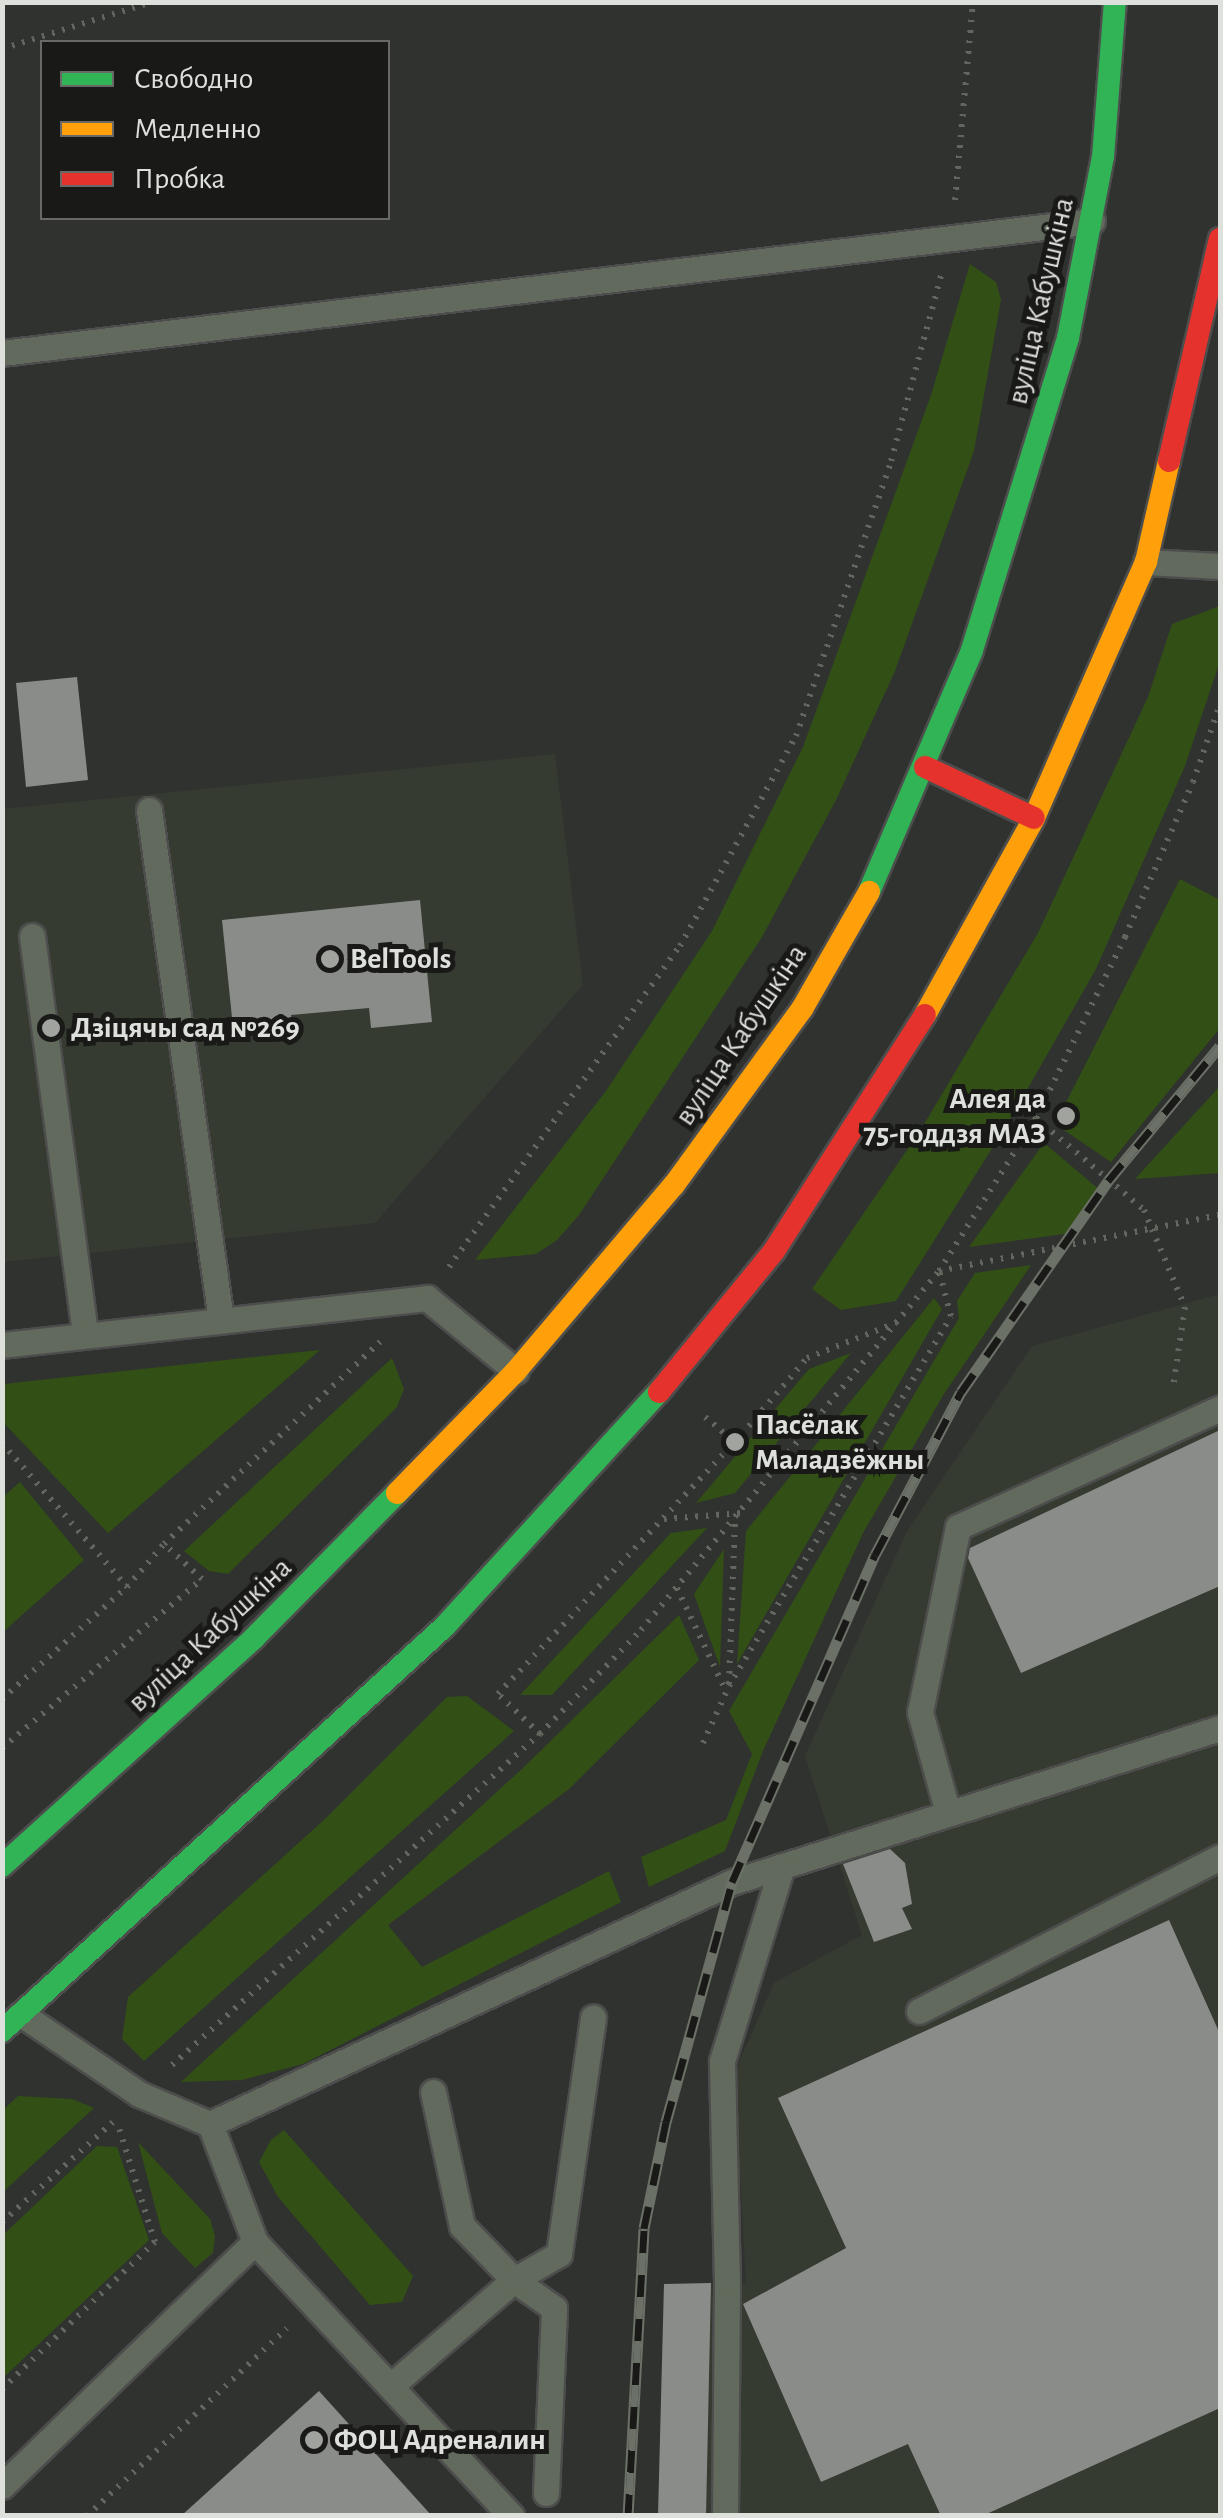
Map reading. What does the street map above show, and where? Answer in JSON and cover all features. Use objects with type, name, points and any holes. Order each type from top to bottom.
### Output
[{"type":"main road","name":"вуліца Кабушкіна","points":[[2,1866],[254,1638],[368,1528],[516,1371],[674,1185],[802,1008],[867,896],[926,767],[972,650],[1046,412],[1092,221],[1103,157],[1114,2]]},
{"type":"main road","points":[[12,2023],[445,1626],[626,1432],[774,1251],[901,1058],[1034,818],[1146,562],[1220,239]]},
{"type":"main road","points":[[926,767],[1034,818]]},
{"type":"lane","points":[[2,353],[1092,221]]},
{"type":"lane","points":[[1146,562],[1220,566]]},
{"type":"lane","points":[[149,810],[222,1320]]},
{"type":"lane","points":[[32,936],[84,1334]]},
{"type":"lane","points":[[2,1346],[427,1298],[516,1371]]},
{"type":"lane","points":[[948,1813],[920,1712],[958,1527],[1220,1408]]},
{"type":"lane","points":[[210,2124],[732,1882],[1220,1728]]},
{"type":"lane","points":[[919,2011],[1220,1857]]},
{"type":"lane","points":[[725,2516],[727,2283],[722,2061],[782,1866]]},
{"type":"lane","points":[[393,2384],[514,2280],[559,2254],[593,2017]]},
{"type":"lane","points":[[12,2023],[139,2094],[210,2124],[256,2242],[393,2384],[511,2516]]},
{"type":"lane","points":[[433,2092],[462,2226],[514,2280],[554,2308],[546,2492]]},
{"type":"lane","points":[[2,2486],[256,2242]]},
{"type":"path","points":[[2,49],[152,2]]},
{"type":"path","points":[[2,1698],[126,1587],[164,1544],[427,1298],[680,946],[796,736],[891,461],[952,240],[974,2]]},
{"type":"path","points":[[139,2094],[347,1912],[540,1734],[742,1513],[939,1270],[1036,1118],[1132,920],[1193,782],[1220,705]]},
{"type":"path","points":[[1036,1118],[1144,1210],[1185,1307],[1166,1433]]},
{"type":"path","points":[[939,1270],[1220,1214]]},
{"type":"path","points":[[702,1743],[728,1689],[951,1316],[939,1270]]},
{"type":"path","points":[[540,1734],[498,1694],[663,1519],[806,1358],[897,1323]]},
{"type":"path","points":[[2,1443],[126,1587]]},
{"type":"path","points":[[663,1519],[742,1513]]},
{"type":"path","points":[[728,1689],[734,1521]]},
{"type":"path","points":[[2,1748],[202,1579],[164,1544]]},
{"type":"path","points":[[677,1588],[728,1689]]},
{"type":"path","points":[[2,2222],[116,2119],[154,2242],[2,2389]]},
{"type":"path","points":[[87,2516],[314,2303]]},
{"type":"shaded area","points":[[555,754],[583,985],[375,1223],[3,1262],[2,809]]},
{"type":"shaded area","points":[[1220,1294],[1220,2515],[658,2516],[664,2284],[746,2283],[734,2073],[774,1983],[862,1935],[805,1756],[906,1533],[1032,1346]]},
{"type":"green space","points":[[970,264],[996,282],[1001,300],[974,451],[895,671],[836,800],[762,937],[579,1215],[557,1240],[536,1254],[475,1260],[606,1091],[712,931],[803,747],[931,395]]},
{"type":"green space","points":[[1220,606],[1220,661],[1185,766],[1096,969],[1008,1123],[896,1301],[841,1310],[812,1289],[920,1131],[1038,933],[1148,697],[1172,624]]},
{"type":"green space","points":[[1180,879],[1220,900],[1220,1028],[1111,1162],[1055,1124]]},
{"type":"green space","points":[[1220,1086],[1220,1173],[1135,1179]]},
{"type":"green space","points":[[1044,1143],[1101,1191],[1071,1233],[969,1247]]},
{"type":"green space","points":[[1031,1265],[944,1394],[863,1533],[763,1751],[725,1851],[649,1887],[641,1857],[726,1820],[752,1754],[729,1711],[959,1318],[957,1301],[975,1273]]},
{"type":"green space","points":[[934,1298],[942,1309],[737,1664],[746,1531]]},
{"type":"green space","points":[[320,1350],[108,1533],[3,1422],[3,1384]]},
{"type":"green space","points":[[851,1353],[735,1493],[696,1503],[809,1369]]},
{"type":"green space","points":[[392,1358],[404,1389],[397,1407],[228,1574],[209,1571],[184,1551]]},
{"type":"green space","points":[[20,1482],[84,1560],[3,1632],[3,1497]]},
{"type":"green space","points":[[707,1528],[552,1695],[520,1695],[671,1533]]},
{"type":"green space","points":[[724,1549],[720,1667],[694,1594]]},
{"type":"green space","points":[[679,1615],[699,1660],[569,1789],[388,1925],[422,1967],[609,1871],[621,1902],[303,2064],[242,2080],[181,2082],[524,1767]]},
{"type":"green space","points":[[467,1696],[514,1731],[144,2061],[122,2039],[128,1997],[325,1819],[447,1697]]},
{"type":"green space","points":[[18,2096],[72,2099],[94,2108],[3,2192],[3,2110]]},
{"type":"green space","points":[[284,2130],[413,2276],[402,2302],[370,2305],[278,2197],[259,2162],[271,2140]]},
{"type":"green space","points":[[138,2142],[210,2219],[215,2236],[213,2253],[195,2268],[162,2233]]},
{"type":"green space","points":[[97,2146],[117,2147],[149,2240],[3,2378],[3,2235]]},
{"type":"building","points":[[77,677],[88,780],[26,787],[16,683]]},
{"type":"building","points":[[420,900],[432,1022],[371,1028],[369,1008],[291,1015],[293,1031],[234,1037],[222,920]]},
{"type":"building","points":[[1220,1430],[1220,1586],[1021,1673],[968,1558],[970,1548]]},
{"type":"building","points":[[890,1849],[905,1863],[912,1904],[902,1908],[912,1929],[874,1942],[843,1864]]},
{"type":"building","points":[[1169,1920],[1220,2034],[1220,2408],[982,2516],[941,2516],[908,2444],[821,2482],[743,2304],[846,2248],[778,2098]]},
{"type":"building","points":[[711,2283],[706,2516],[658,2516],[664,2284]]},
{"type":"building","name":"ФОЦ Адреналин","points":[[319,2391],[432,2516],[181,2516]]},
{"type":"railway","points":[[628,2516],[644,2228],[666,2122],[732,1882],[875,1555],[961,1392],[1108,1181],[1220,1046]]},
{"type":"traffic: fast","points":[[869,892],[972,650],[1068,338],[1103,157],[1115,2]]},
{"type":"traffic: fast","points":[[2,2031],[445,1626],[659,1392]]},
{"type":"traffic: fast","points":[[2,1866],[254,1638],[397,1493]]},
{"type":"traffic: slow","points":[[925,1015],[1034,818],[1146,562],[1169,461]]},
{"type":"traffic: slow","points":[[397,1493],[516,1371],[674,1185],[802,1009],[869,892]]},
{"type":"traffic: jam","points":[[1169,461],[1220,239]]},
{"type":"traffic: jam","points":[[925,767],[1034,818]]},
{"type":"traffic: jam","points":[[659,1392],[774,1251],[925,1015]]},
{"type":"place","name":"BelTools","points":[[330,959]]},
{"type":"place","name":"Дзіцячы сад №269","points":[[51,1028]]},
{"type":"place","name":"Алея да 75-годдзя МАЗ","points":[[1066,1116]]},
{"type":"place","name":"Пасёлак Маладзёжны","points":[[735,1442]]},
{"type":"place","name":"ФОЦ Адреналин","points":[[314,2440]]}]
